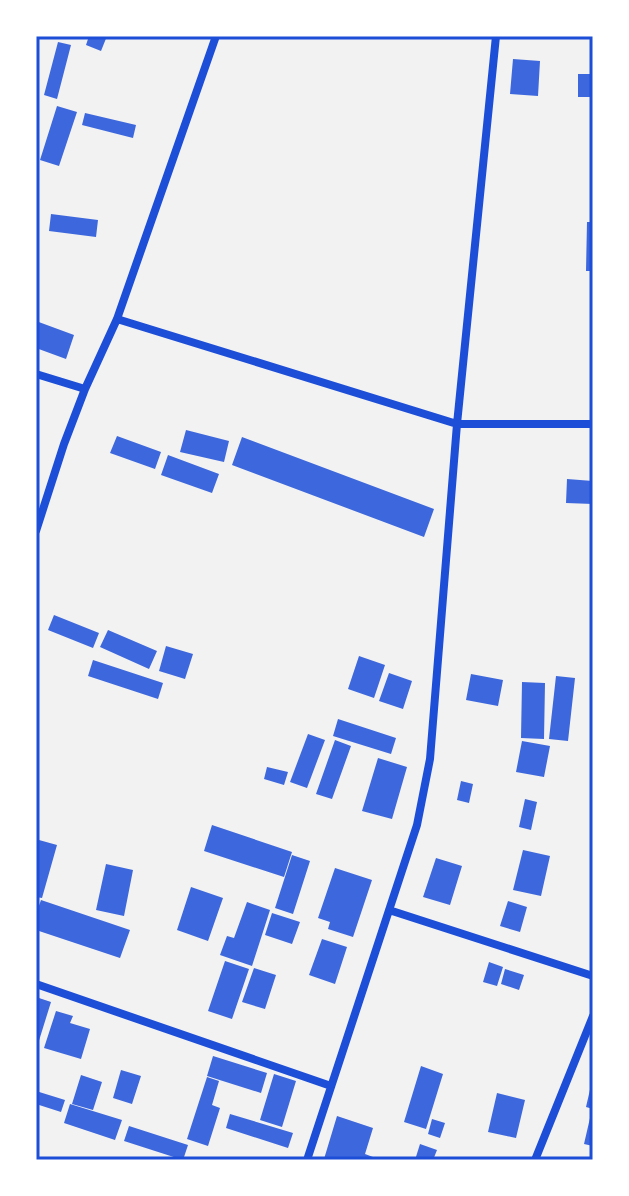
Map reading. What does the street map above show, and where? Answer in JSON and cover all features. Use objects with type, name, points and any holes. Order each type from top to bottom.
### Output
[{"type":"street","points":[[36,531],[85,389],[117,319],[216,36]]},
{"type":"street","points":[[307,1160],[417,825],[430,759],[457,424],[496,36]]},
{"type":"street","points":[[117,319],[457,424],[593,424]]},
{"type":"street","points":[[36,374],[85,389]]},
{"type":"street","points":[[389,910],[593,976]]},
{"type":"street","points":[[36,984],[331,1086]]},
{"type":"street","points":[[535,1160],[593,1016]]},
{"type":"building","points":[[89,36],[107,36],[101,51],[86,45]]},
{"type":"building","points":[[58,42],[71,45],[57,99],[44,95]]},
{"type":"building","points":[[513,59],[540,61],[538,96],[510,94]]},
{"type":"building","points":[[578,74],[593,74],[593,97],[578,97]]},
{"type":"building","points":[[57,106],[77,112],[59,166],[40,160]]},
{"type":"building","points":[[85,113],[136,125],[133,138],[82,125]]},
{"type":"building","points":[[51,214],[98,220],[96,237],[49,231]]},
{"type":"building","points":[[587,222],[593,222],[593,271],[586,271]]},
{"type":"building","points":[[36,321],[74,335],[66,359],[36,348]]},
{"type":"building","points":[[186,430],[229,441],[224,462],[180,452]]},
{"type":"building","points":[[117,436],[161,452],[155,469],[110,453]]},
{"type":"building","points":[[242,437],[434,509],[424,537],[232,465]]},
{"type":"building","points":[[168,455],[219,474],[212,493],[161,475]]},
{"type":"building","points":[[567,479],[593,481],[593,504],[566,503]]},
{"type":"building","points":[[54,615],[99,633],[93,648],[48,630]]},
{"type":"building","points":[[108,630],[157,651],[149,669],[100,647]]},
{"type":"building","points":[[166,646],[193,654],[185,679],[159,671]]},
{"type":"building","points":[[359,656],[385,665],[374,698],[348,689]]},
{"type":"building","points":[[93,660],[163,683],[158,699],[88,676]]},
{"type":"building","points":[[389,673],[412,681],[403,709],[379,701]]},
{"type":"building","points":[[471,674],[503,680],[498,706],[466,700]]},
{"type":"building","points":[[556,676],[575,678],[568,741],[549,739]]},
{"type":"building","points":[[522,682],[545,683],[544,739],[521,738]]},
{"type":"building","points":[[338,719],[396,738],[391,754],[333,736]]},
{"type":"building","points":[[308,734],[325,740],[307,788],[290,782]]},
{"type":"building","points":[[335,740],[351,746],[332,799],[316,794]]},
{"type":"building","points":[[522,741],[550,746],[544,777],[516,772]]},
{"type":"building","points":[[378,758],[407,767],[392,819],[362,811]]},
{"type":"building","points":[[267,767],[288,772],[284,785],[264,779]]},
{"type":"building","points":[[461,781],[473,784],[469,803],[457,800]]},
{"type":"building","points":[[525,799],[537,802],[531,830],[519,827]]},
{"type":"building","points":[[212,825],[292,852],[284,877],[204,851]]},
{"type":"building","points":[[39,840],[57,845],[42,898],[36,897],[36,850]]},
{"type":"building","points":[[523,850],[550,856],[541,896],[513,890]]},
{"type":"building","points":[[292,855],[310,861],[293,914],[275,908]]},
{"type":"building","points":[[436,858],[462,866],[450,905],[423,897]]},
{"type":"building","points":[[106,864],[133,870],[124,916],[96,910]]},
{"type":"building","points":[[335,868],[372,880],[353,937],[328,929],[330,922],[318,918]]},
{"type":"building","points":[[191,887],[223,898],[208,941],[177,930]]},
{"type":"building","points":[[41,900],[130,930],[120,958],[36,930],[36,914]]},
{"type":"building","points":[[508,901],[527,907],[520,932],[500,926]]},
{"type":"building","points":[[247,902],[270,910],[252,966],[220,955],[227,936],[234,938]]},
{"type":"building","points":[[272,913],[300,922],[292,944],[265,935]]},
{"type":"building","points":[[322,939],[347,947],[335,984],[309,975]]},
{"type":"building","points":[[225,961],[249,969],[232,1019],[208,1011]]},
{"type":"building","points":[[489,962],[503,967],[497,986],[483,982]]},
{"type":"building","points":[[254,968],[276,975],[265,1009],[242,1002]]},
{"type":"building","points":[[505,969],[524,975],[519,990],[501,984]]},
{"type":"building","points":[[36,997],[51,1002],[37,1047],[36,1047]]},
{"type":"building","points":[[56,1011],[73,1016],[70,1023],[90,1029],[81,1059],[44,1048]]},
{"type":"building","points":[[213,1056],[267,1073],[261,1093],[207,1076]]},
{"type":"building","points":[[421,1066],[443,1074],[426,1129],[404,1122]]},
{"type":"building","points":[[121,1070],[141,1076],[132,1104],[113,1098]]},
{"type":"building","points":[[274,1074],[296,1081],[282,1127],[260,1120]]},
{"type":"building","points":[[81,1075],[102,1082],[93,1110],[72,1104]]},
{"type":"building","points":[[207,1077],[219,1081],[212,1105],[220,1108],[208,1146],[187,1139]]},
{"type":"building","points":[[593,1081],[593,1109],[586,1107]]},
{"type":"building","points":[[36,1091],[65,1100],[61,1112],[36,1104]]},
{"type":"building","points":[[497,1093],[525,1100],[516,1138],[488,1132]]},
{"type":"building","points":[[70,1104],[122,1120],[115,1140],[64,1123]]},
{"type":"building","points":[[230,1114],[293,1133],[288,1148],[226,1128]]},
{"type":"building","points":[[337,1116],[373,1128],[365,1154],[373,1157],[372,1160],[324,1159]]},
{"type":"building","points":[[590,1118],[593,1119],[593,1146],[584,1144]]},
{"type":"building","points":[[432,1119],[445,1123],[440,1138],[428,1134]]},
{"type":"building","points":[[129,1126],[188,1145],[183,1160],[124,1141]]},
{"type":"building","points":[[420,1144],[437,1150],[433,1160],[415,1160]]}]
